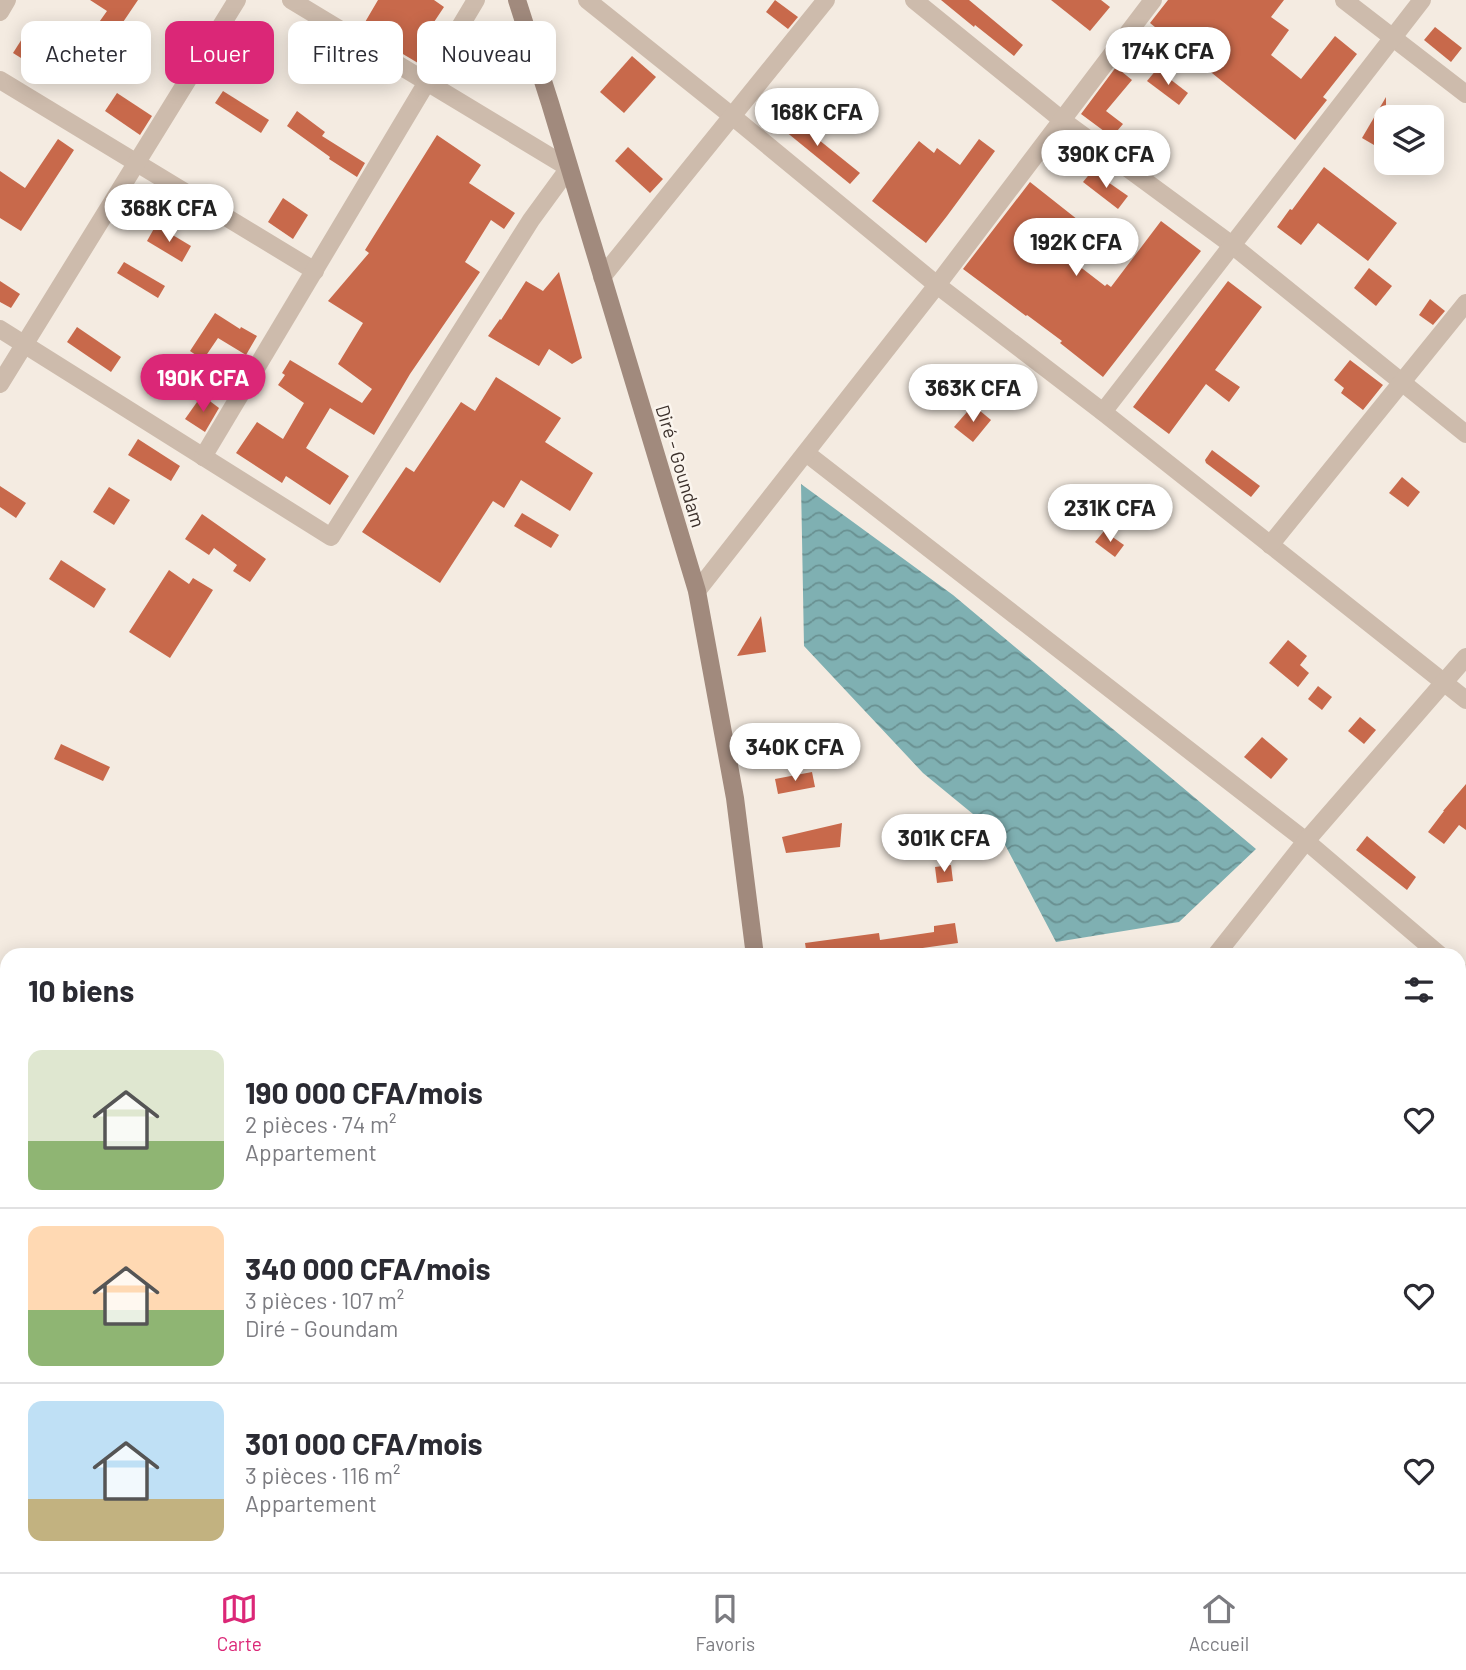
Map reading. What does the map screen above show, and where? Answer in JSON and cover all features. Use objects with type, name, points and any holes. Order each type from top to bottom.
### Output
[{"type":"main road","name":"Diré - Goundam","points":[[522,4],[697,592],[736,798],[754,948]]},
{"type":"street","points":[[0,12],[7,0]]},
{"type":"street","points":[[0,384],[237,0]]},
{"type":"street","points":[[291,0],[417,76]]},
{"type":"street","points":[[463,21],[476,0]]},
{"type":"street","points":[[587,0],[733,116],[937,285],[1466,700]]},
{"type":"street","points":[[602,278],[826,0]]},
{"type":"street","points":[[914,0],[1062,120],[1231,246],[1466,434]]},
{"type":"street","points":[[697,592],[937,285],[1153,0]]},
{"type":"street","points":[[1343,0],[1466,94]]},
{"type":"street","points":[[1102,412],[1422,0]]},
{"type":"street","points":[[0,80],[315,271]]},
{"type":"street","points":[[204,457],[426,84]]},
{"type":"street","points":[[0,329],[331,537],[531,220],[569,168],[430,84]]},
{"type":"street","points":[[1270,545],[1466,303]]},
{"type":"street","points":[[806,453],[1306,841],[1432,948]]},
{"type":"street","points":[[1221,948],[1306,841],[1466,657]]},
{"type":"water","points":[[801,484],[953,595],[1256,849],[1179,922],[1056,942],[1001,837],[923,773],[804,646]]},
{"type":"building","points":[[90,0],[138,0],[124,21],[100,21],[107,11]]},
{"type":"building","points":[[378,0],[434,0],[444,7],[435,21],[417,21],[417,62],[403,54],[403,21],[366,21]]},
{"type":"building","points":[[775,0],[798,17],[788,29],[766,12]]},
{"type":"building","points":[[941,0],[969,0],[1023,45],[1014,56]]},
{"type":"building","points":[[1051,0],[1101,0],[1110,7],[1090,31]]},
{"type":"building","points":[[1168,0],[1284,0],[1271,17],[1289,30],[1271,55],[1301,79],[1335,36],[1357,54],[1323,97],[1327,100],[1295,140],[1150,23]]},
{"type":"building","points":[[1435,27],[1462,48],[1451,62],[1424,40]]},
{"type":"building","points":[[21,40],[21,58],[13,53]]},
{"type":"building","points":[[632,56],[656,77],[624,113],[600,92]]},
{"type":"building","points":[[1116,67],[1132,80],[1106,111],[1123,124],[1112,137],[1081,114]]},
{"type":"building","points":[[1157,69],[1188,93],[1179,105],[1147,81]]},
{"type":"building","points":[[223,91],[269,120],[261,133],[215,103]]},
{"type":"building","points":[[117,93],[152,116],[140,135],[105,111]]},
{"type":"building","points":[[297,111],[325,132],[322,136],[365,163],[357,177],[287,126]]},
{"type":"building","points":[[783,111],[860,173],[850,184],[774,122]]},
{"type":"building","points":[[1374,118],[1374,145],[1362,138]]},
{"type":"building","points":[[437,135],[481,165],[469,183],[515,213],[504,229],[491,220],[465,262],[480,272],[410,374],[374,435],[330,408],[306,448],[349,476],[330,505],[286,476],[282,483],[236,453],[257,422],[283,439],[304,403],[278,385],[290,360],[362,403],[372,389],[338,364],[363,323],[328,301],[369,253],[365,250]]},
{"type":"building","points":[[58,139],[74,150],[21,231],[0,218],[0,171],[25,188]]},
{"type":"building","points":[[979,139],[995,151],[926,243],[872,201],[919,141],[934,153],[937,148],[960,165]]},
{"type":"building","points":[[628,147],[663,179],[650,193],[615,161]]},
{"type":"building","points":[[1324,167],[1397,223],[1368,261],[1318,223],[1301,245],[1277,227]]},
{"type":"building","points":[[1092,171],[1128,196],[1118,209],[1083,182]]},
{"type":"building","points":[[1030,182],[1092,231],[1070,259],[1105,286],[1107,284],[1111,287],[1161,221],[1201,251],[1103,377],[1060,343],[1062,341],[963,269]]},
{"type":"building","points":[[283,198],[308,215],[293,239],[268,222]]},
{"type":"building","points":[[156,225],[191,246],[182,262],[147,241]]},
{"type":"building","points":[[124,262],[165,286],[158,298],[117,273]]},
{"type":"building","points":[[1369,268],[1392,286],[1376,306],[1354,288]]},
{"type":"building","points":[[559,272],[582,358],[572,364],[549,349],[539,366],[488,336],[526,281],[543,291]]},
{"type":"building","points":[[0,281],[20,294],[11,308],[0,302]]},
{"type":"building","points":[[1228,281],[1262,307],[1215,370],[1240,387],[1229,402],[1206,384],[1169,434],[1133,407]]},
{"type":"building","points":[[1430,299],[1445,311],[1433,325],[1419,315]]},
{"type":"building","points":[[215,313],[257,336],[246,355],[218,338],[203,360],[190,351]]},
{"type":"building","points":[[77,327],[121,357],[111,372],[67,342]]},
{"type":"building","points":[[1350,360],[1383,385],[1363,410],[1341,393],[1344,388],[1334,380]]},
{"type":"building","points":[[496,377],[561,418],[545,442],[593,473],[570,511],[521,480],[504,508],[493,501],[440,583],[362,532],[406,467],[414,472],[461,402],[475,411]]},
{"type":"building","points":[[202,395],[219,408],[205,432],[185,419]]},
{"type":"building","points":[[973,405],[991,420],[973,442],[954,427]]},
{"type":"building","points":[[138,439],[180,466],[171,481],[128,455]]},
{"type":"building","points":[[1212,450],[1260,486],[1251,497],[1206,463],[1205,460]]},
{"type":"building","points":[[1402,477],[1420,492],[1408,507],[1389,493]]},
{"type":"building","points":[[0,486],[26,503],[16,518],[0,507]]},
{"type":"building","points":[[109,487],[130,500],[114,525],[93,512]]},
{"type":"building","points":[[522,513],[559,535],[551,548],[514,526]]},
{"type":"building","points":[[202,514],[266,559],[250,582],[233,571],[237,565],[214,548],[209,555],[185,539]]},
{"type":"building","points":[[1104,531],[1124,545],[1115,557],[1095,542]]},
{"type":"building","points":[[61,560],[106,589],[94,608],[49,579]]},
{"type":"building","points":[[169,570],[189,584],[193,578],[213,590],[170,658],[129,632]]},
{"type":"building","points":[[761,616],[766,652],[737,656]]},
{"type":"building","points":[[1288,640],[1307,656],[1300,665],[1309,673],[1298,687],[1269,663]]},
{"type":"building","points":[[1318,686],[1332,697],[1322,710],[1308,699]]},
{"type":"building","points":[[1360,717],[1376,730],[1364,744],[1348,731]]},
{"type":"building","points":[[1262,737],[1288,759],[1271,779],[1244,757]]},
{"type":"building","points":[[61,744],[110,767],[103,781],[54,759]]},
{"type":"building","points":[[812,772],[815,787],[778,794],[775,779]]},
{"type":"building","points":[[1466,784],[1466,830],[1459,825],[1444,844],[1428,832]]},
{"type":"building","points":[[842,823],[840,847],[786,853],[782,837]]},
{"type":"building","points":[[1367,836],[1416,877],[1407,890],[1356,850]]},
{"type":"building","points":[[951,865],[953,881],[937,883],[935,867]]},
{"type":"building","points":[[955,923],[958,943],[923,948],[806,948],[805,943],[879,933],[880,940],[934,932],[934,926]]}]
